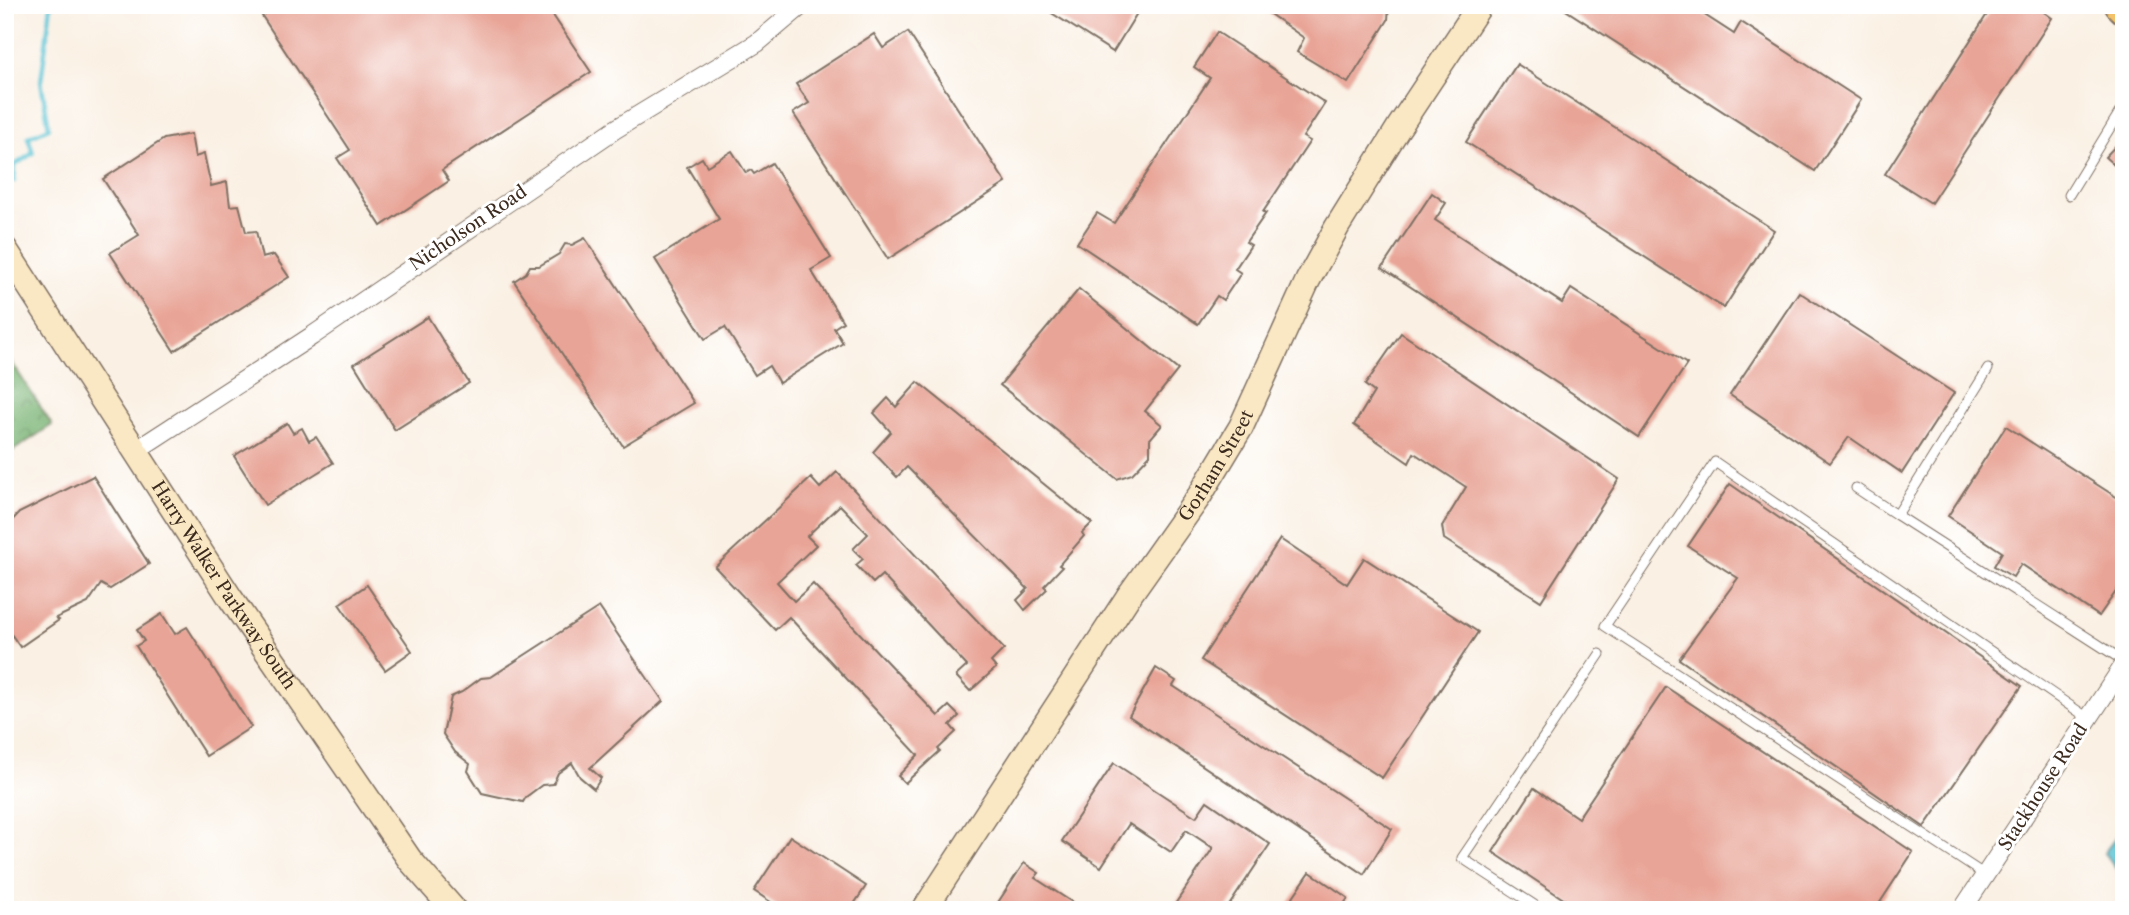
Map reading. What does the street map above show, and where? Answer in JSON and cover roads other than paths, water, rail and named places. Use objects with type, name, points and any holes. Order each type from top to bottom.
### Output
[{"type":"main road","points":[[2119,5],[2124,10]]},
{"type":"street","name":"Nicholson Road","points":[[135,452],[312,336],[614,130],[757,43],[802,5]]},
{"type":"street","name":"Gorham Street","points":[[925,910],[1241,427],[1308,280],[1337,227],[1479,5]]},
{"type":"street","name":"Harry Walker Parkway South","points":[[5,249],[231,599],[411,860],[454,910]]},
{"type":"street","name":"Stackhouse Road","points":[[1962,910],[2124,663]]},
{"type":"lane","points":[[2070,195],[2124,105]]},
{"type":"lane","points":[[1897,515],[1988,369]]},
{"type":"lane","points":[[1985,875],[1605,625],[1715,462],[2088,718]]},
{"type":"lane","points":[[1856,488],[2124,663]]},
{"type":"lane","points":[[1542,910],[1462,858],[1600,654]]},
{"type":"water","points":[[2124,827],[2124,879],[2104,853]]},
{"type":"waterway","points":[[14,181],[15,165],[33,153],[28,137],[49,128],[41,81],[51,5]]}]
